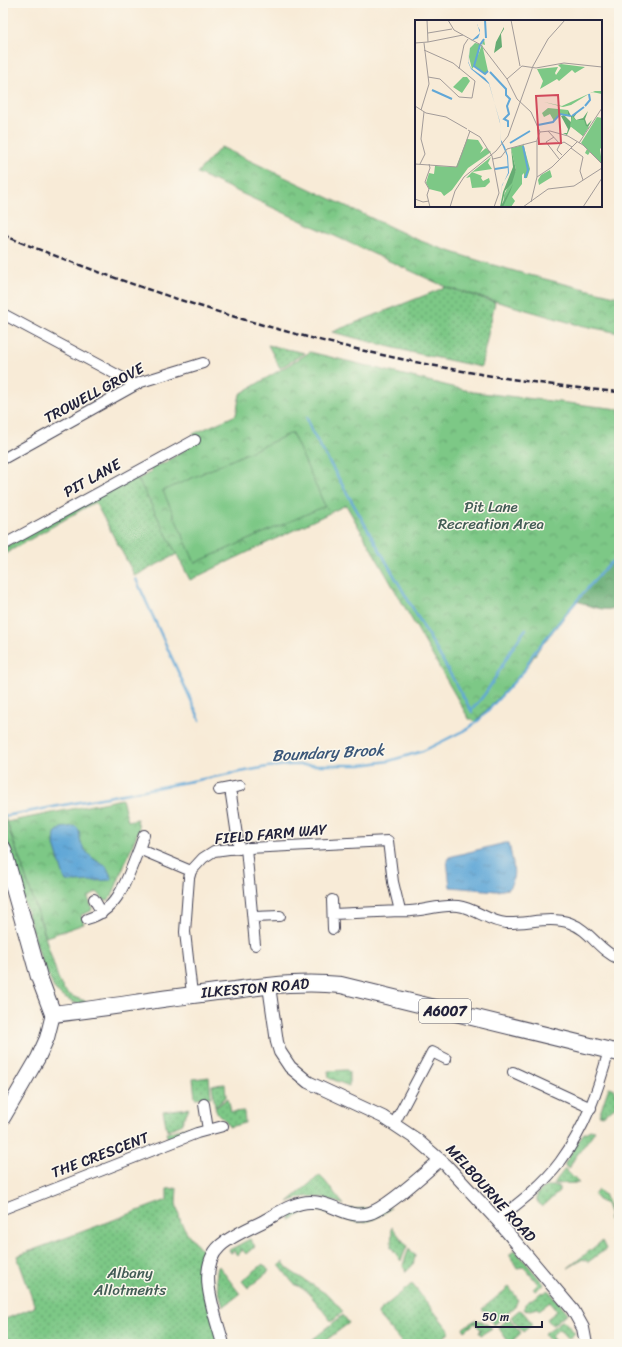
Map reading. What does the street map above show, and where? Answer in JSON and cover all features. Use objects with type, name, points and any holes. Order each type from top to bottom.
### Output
[{"type":"main road","points":[[3,849],[40,977],[53,1014],[47,1038],[38,1058],[3,1118]]},
{"type":"main road","name":"ILKESTON ROAD","points":[[53,1014],[192,994],[310,982],[341,985],[614,1052]]},
{"type":"street","points":[[3,314],[136,385]]},
{"type":"street","name":"TROWELL GROVE","points":[[3,459],[136,385],[203,363]]},
{"type":"street","name":"PIT LANE","points":[[3,544],[195,440]]},
{"type":"street","points":[[219,790],[235,787],[253,917],[255,945]]},
{"type":"street","points":[[87,919],[102,913],[111,907],[118,897],[144,835]]},
{"type":"street","name":"FIELD FARM WAY","points":[[191,871],[209,854],[221,850],[388,841],[393,882],[400,911]]},
{"type":"street","points":[[139,849],[191,871],[185,932],[192,994]]},
{"type":"street","points":[[94,899],[102,913]]},
{"type":"street","points":[[332,900],[334,928]]},
{"type":"street","points":[[333,914],[418,911],[456,906],[475,910],[502,922],[553,920],[566,921],[583,930],[603,950],[619,959]]},
{"type":"street","points":[[253,917],[280,916]]},
{"type":"street","name":"MELBOURNE ROAD","points":[[269,986],[277,1042],[280,1052],[290,1067],[308,1082],[373,1111],[394,1124],[416,1139],[440,1160],[497,1220],[573,1310],[583,1328],[586,1344]]},
{"type":"street","points":[[394,1124],[432,1052],[446,1059]]},
{"type":"street","points":[[497,1220],[527,1196],[559,1163],[578,1134],[591,1108],[614,1052]]},
{"type":"street","points":[[513,1072],[529,1081],[591,1108]]},
{"type":"street","points":[[524,1091],[529,1081]]},
{"type":"street","points":[[204,1104],[208,1130]]},
{"type":"street","name":"THE CRESCENT","points":[[3,1208],[208,1130],[223,1126]]},
{"type":"street","points":[[223,1344],[207,1274],[210,1258],[221,1245],[281,1212],[305,1202],[321,1203],[354,1214],[371,1213],[389,1202],[440,1160]]},
{"type":"green space","points":[[221,147],[418,240],[493,265],[543,279],[619,297],[619,333],[575,324],[446,287],[197,173]]},
{"type":"green space","points":[[446,287],[495,302],[481,367],[410,352],[332,332]]},
{"type":"green space","points":[[268,345],[305,353],[280,368]]},
{"type":"green space","name":"Pit Lane Recreation Area","points":[[310,352],[473,392],[619,409],[619,556],[606,566],[540,647],[524,671],[475,722],[472,719],[469,719],[346,505],[190,580],[138,479],[151,472],[151,467],[165,463],[196,442],[193,434],[236,415],[240,394]]},
{"type":"green space","points":[[292,433],[325,506],[195,563],[163,491]]},
{"type":"green space","points":[[132,476],[138,479],[177,554],[135,576],[95,502],[3,555],[3,548]]},
{"type":"green space","points":[[619,490],[619,605],[615,608],[604,609],[593,607],[577,601],[540,647],[524,671],[475,722]]},
{"type":"green space","points":[[122,799],[128,821],[137,819],[139,829],[112,896],[105,901],[97,892],[88,898],[92,908],[91,911],[81,915],[84,924],[46,937],[7,822]]},
{"type":"green space","points":[[3,812],[34,901],[59,981],[66,992],[86,1001],[86,1004],[74,1003],[61,996],[54,988],[42,963],[3,829]]},
{"type":"green space","points":[[347,1070],[349,1072],[349,1086],[329,1078],[328,1071]]},
{"type":"green space","points":[[209,1077],[211,1097],[195,1098],[193,1079]]},
{"type":"green space","points":[[225,1084],[226,1097],[215,1107],[212,1085]]},
{"type":"green space","points":[[609,1087],[613,1088],[617,1098],[616,1106],[603,1116],[599,1115]]},
{"type":"green space","points":[[228,1098],[231,1112],[244,1111],[245,1123],[229,1127],[226,1121],[216,1111],[215,1108]]},
{"type":"green space","points":[[189,1108],[181,1125],[167,1130],[163,1111]]},
{"type":"green space","points":[[197,1124],[194,1130],[168,1139],[166,1133]]},
{"type":"green space","points":[[590,1130],[595,1131],[574,1159],[569,1169],[565,1166],[565,1163],[583,1134]]},
{"type":"green space","points":[[565,1169],[579,1183],[553,1184]]},
{"type":"green space","points":[[320,1175],[344,1205],[329,1199],[316,1197],[303,1197],[288,1202]]},
{"type":"green space","points":[[549,1186],[559,1186],[559,1192],[542,1207],[537,1201],[537,1194]]},
{"type":"green space","name":"Albany Allotments","points":[[177,1188],[176,1203],[181,1223],[207,1257],[219,1344],[3,1344],[3,1320],[35,1307],[17,1256],[167,1200],[167,1189]]},
{"type":"green space","points":[[598,1190],[604,1194],[613,1216],[610,1221],[608,1219],[610,1215],[606,1204],[599,1201],[594,1195]]},
{"type":"green space","points":[[306,1206],[327,1209],[391,1208],[376,1218],[362,1222],[349,1221],[315,1211],[304,1213],[290,1220],[291,1213],[297,1208]]},
{"type":"green space","points":[[392,1227],[407,1246],[401,1261],[391,1247]]},
{"type":"green space","points":[[250,1239],[255,1246],[246,1254],[240,1247],[242,1251],[237,1255],[234,1251],[231,1253],[229,1250]]},
{"type":"green space","points":[[602,1241],[606,1249],[588,1262],[583,1259],[568,1268]]},
{"type":"green space","points":[[409,1248],[415,1256],[413,1265],[406,1272],[403,1265]]},
{"type":"green space","points":[[515,1250],[544,1284],[535,1291],[533,1289],[538,1284],[524,1267],[517,1268],[510,1256],[510,1254]]},
{"type":"green space","points":[[283,1262],[289,1270],[331,1297],[343,1312],[331,1321],[308,1292],[293,1283],[279,1265]]},
{"type":"green space","points":[[263,1264],[269,1271],[248,1288],[242,1281]]},
{"type":"green space","points":[[218,1265],[240,1294],[223,1307],[216,1279]]},
{"type":"green space","points":[[412,1284],[449,1330],[449,1333],[435,1344],[403,1344],[378,1315],[379,1311]]},
{"type":"green space","points":[[509,1287],[518,1299],[515,1307],[494,1325],[482,1309]]},
{"type":"green space","points":[[548,1290],[568,1313],[552,1325],[547,1319],[557,1311],[550,1302],[539,1310],[537,1308],[526,1311],[524,1309],[525,1304],[542,1292],[544,1293]]},
{"type":"green space","points":[[519,1310],[522,1311],[533,1324],[523,1332],[511,1317]]},
{"type":"green space","points":[[343,1315],[349,1323],[321,1344],[307,1344]]},
{"type":"green space","points":[[509,1318],[521,1333],[513,1340],[516,1344],[510,1344],[498,1327]]},
{"type":"green space","points":[[475,1320],[482,1321],[492,1328],[481,1335],[479,1332],[481,1330],[475,1323],[465,1331],[463,1328]]},
{"type":"green space","points":[[563,1320],[575,1333],[568,1339],[559,1329],[551,1336],[557,1344],[553,1344],[544,1334]]},
{"type":"water","points":[[75,826],[79,831],[83,847],[92,857],[106,866],[112,878],[111,880],[76,882],[66,881],[54,845],[55,833],[61,828]]},
{"type":"water","points":[[509,843],[514,873],[508,889],[497,891],[450,887],[447,860],[449,857]]},
{"type":"waterway","points":[[307,418],[311,430],[472,712]]},
{"type":"waterway","name":"Boundary Brook","points":[[5,816],[267,767],[290,765],[361,765],[389,761],[423,751],[469,728],[480,719],[524,671],[533,654],[579,598],[607,566],[619,557]]},
{"type":"waterway","points":[[136,579],[200,720]]},
{"type":"waterway","points":[[471,710],[487,691],[512,649],[526,629]]},
{"type":"railway","points":[[3,235],[152,291],[228,315],[305,336],[383,355],[461,371],[540,383],[619,392]]}]
